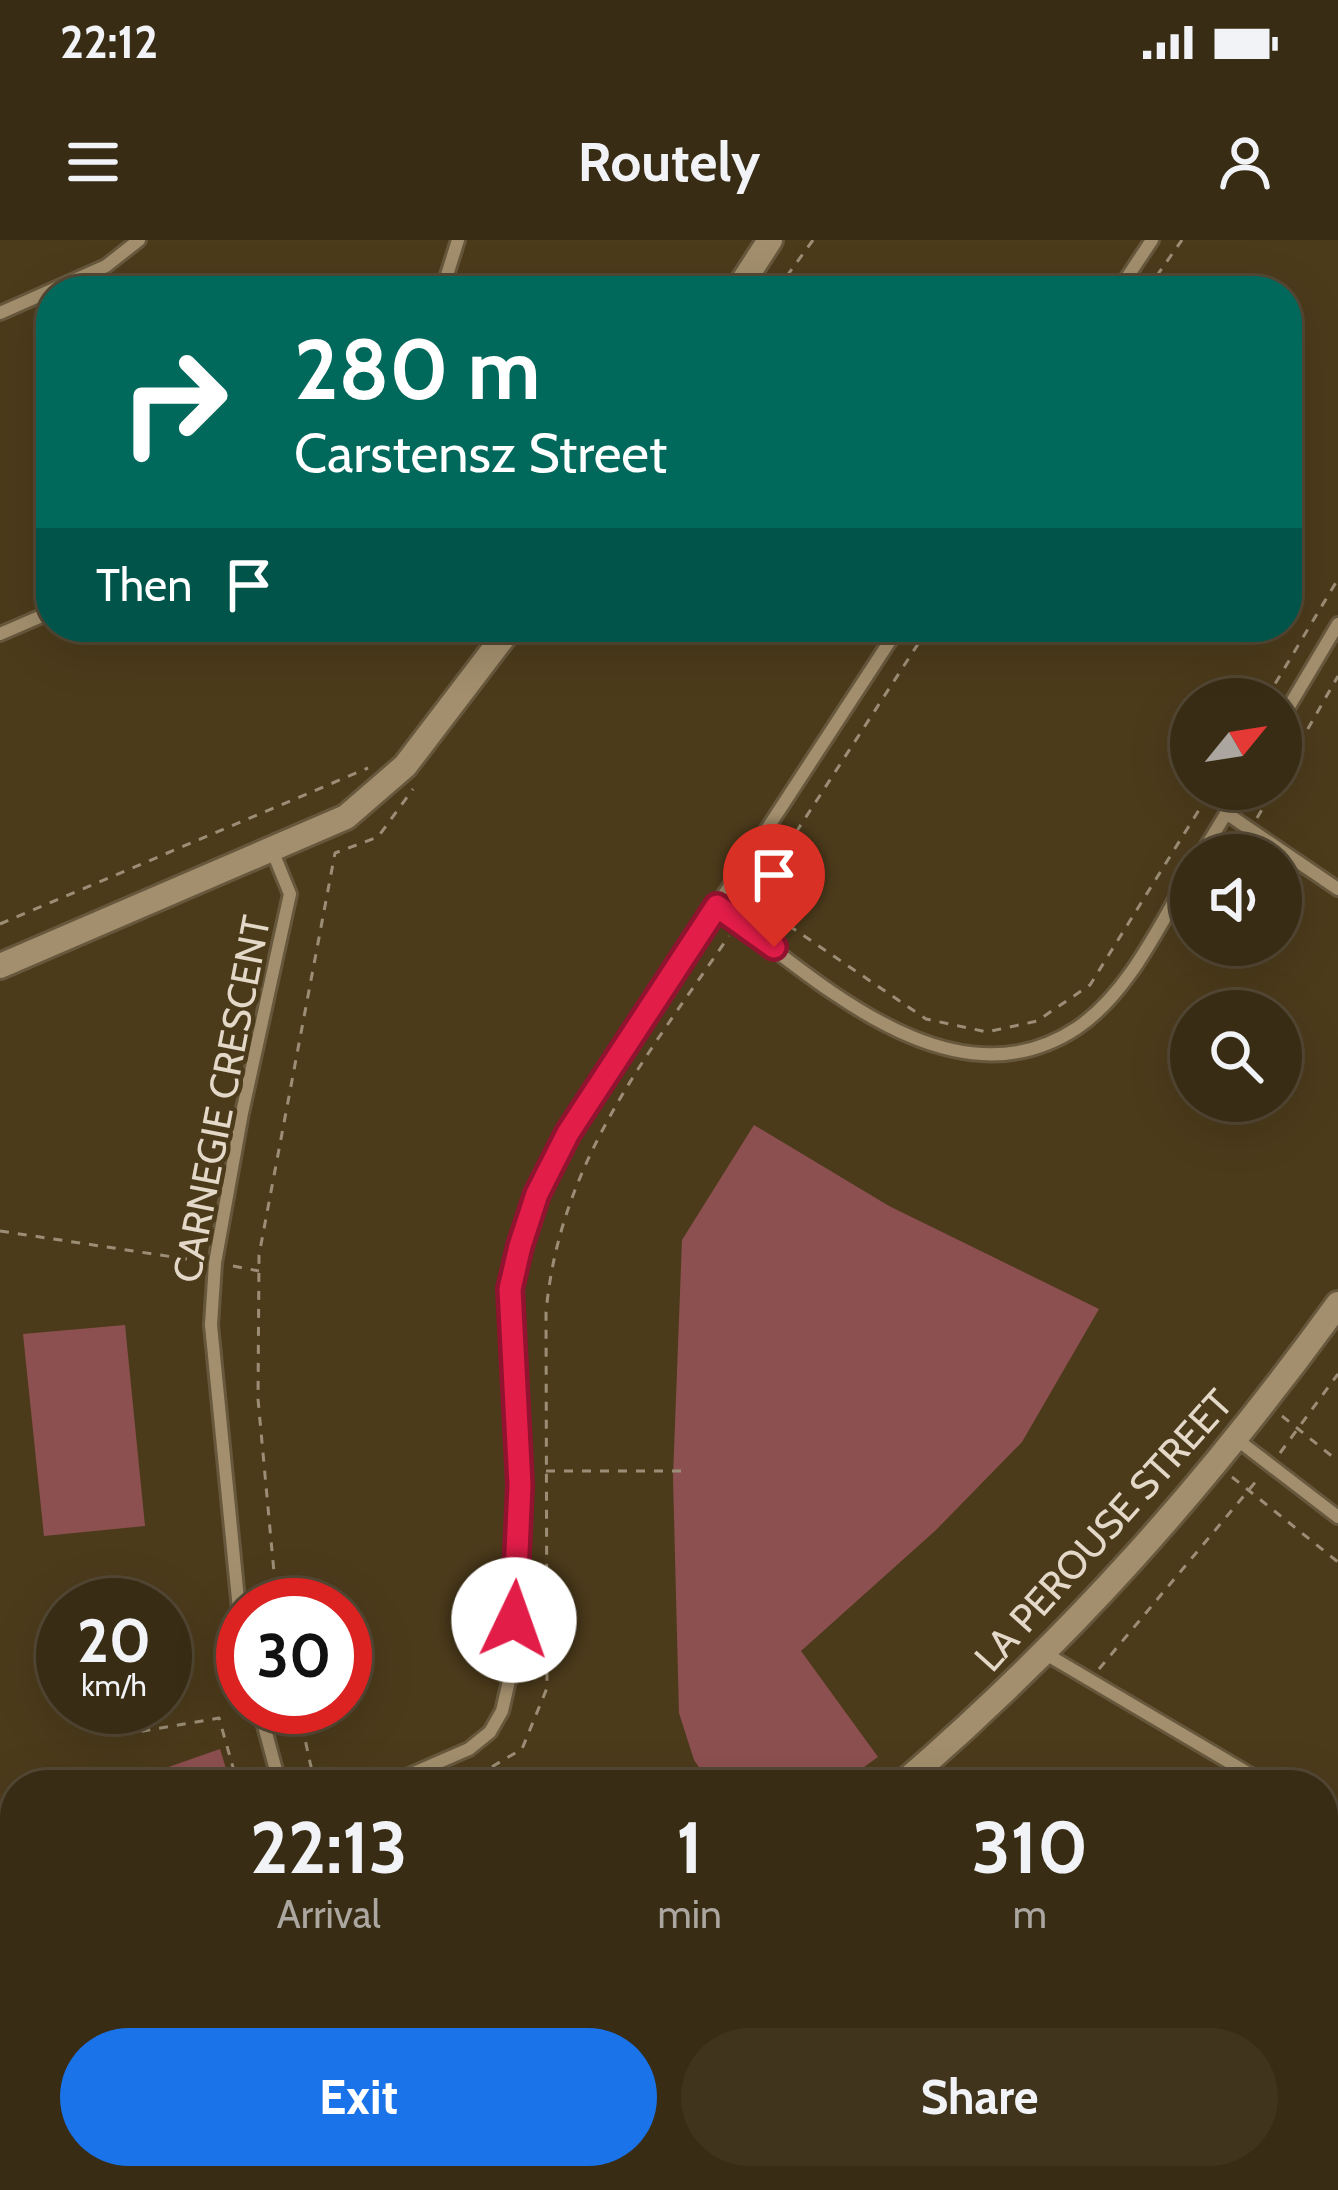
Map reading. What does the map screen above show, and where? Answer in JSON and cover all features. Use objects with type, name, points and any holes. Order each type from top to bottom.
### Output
[{"type":"street","points":[[83,276],[106,266],[139,240]]},
{"type":"street","points":[[447,276],[458,240]]},
{"type":"street","points":[[747,276],[770,240]]},
{"type":"street","points":[[1128,276],[1152,240]]},
{"type":"street","points":[[0,313],[36,297]]},
{"type":"street","points":[[0,634],[36,618]]},
{"type":"street","points":[[1302,685],[1338,624]]},
{"type":"street","points":[[0,966],[346,817],[405,766],[500,642]]},
{"type":"street","points":[[421,1770],[470,1749],[490,1732],[502,1711],[512,1668],[520,1511],[510,1289],[537,1194],[568,1133],[889,642]]},
{"type":"street","points":[[1214,834],[1228,810]]},
{"type":"street","points":[[1226,813],[1338,890]]},
{"type":"street","name":"CARNEGIE CRESCENT","points":[[236,1578],[211,1325],[215,1263],[290,894],[271,849]]},
{"type":"street","points":[[717,906],[880,1023],[962,1052],[1009,1053],[1077,1029],[1106,1002],[1170,904]]},
{"type":"street","name":"LA PEROUSE STREET","points":[[918,1770],[1046,1654],[1217,1466],[1338,1304]]},
{"type":"street","points":[[1239,1441],[1338,1517]]},
{"type":"street","points":[[1046,1654],[1243,1770]]},
{"type":"street","points":[[266,1734],[276,1770]]},
{"type":"path","points":[[787,276],[813,240]]},
{"type":"path","points":[[1157,276],[1182,240]]},
{"type":"path","points":[[1302,639],[1338,579]]},
{"type":"path","points":[[487,1770],[523,1749],[547,1688],[544,1471],[551,1252],[577,1176],[628,1084],[739,922],[918,642]]},
{"type":"path","points":[[1279,678],[1300,642]]},
{"type":"path","points":[[1302,739],[1338,676]]},
{"type":"path","points":[[0,924],[382,761]]},
{"type":"path","points":[[275,1578],[258,1399],[259,1271],[334,853],[378,837],[420,779]]},
{"type":"path","points":[[730,886],[926,1018],[987,1031],[1037,1021],[1090,986],[1199,810]]},
{"type":"path","points":[[1250,830],[1262,810]]},
{"type":"path","points":[[0,1231],[259,1271]]},
{"type":"path","points":[[1090,1680],[1270,1466],[1338,1374]]},
{"type":"path","points":[[1266,1403],[1338,1461]]},
{"type":"path","points":[[1217,1466],[1338,1562]]},
{"type":"path","points":[[544,1471],[681,1471]]},
{"type":"path","points":[[192,1723],[219,1718],[234,1770]]},
{"type":"path","points":[[304,1734],[312,1770]]},
{"type":"shaded area","points":[[754,1125],[889,1206],[1099,1309],[1022,1442],[936,1530],[801,1651],[878,1757],[860,1770],[701,1770],[694,1760],[679,1713],[673,1477],[682,1240]]},
{"type":"shaded area","points":[[125,1325],[145,1526],[44,1536],[23,1334]]},
{"type":"shaded area","points":[[220,1749],[226,1770],[160,1770]]},
{"type":"route","points":[[514,1620],[520,1460],[510,1289],[537,1194],[568,1133],[717,906],[774,947]]}]
